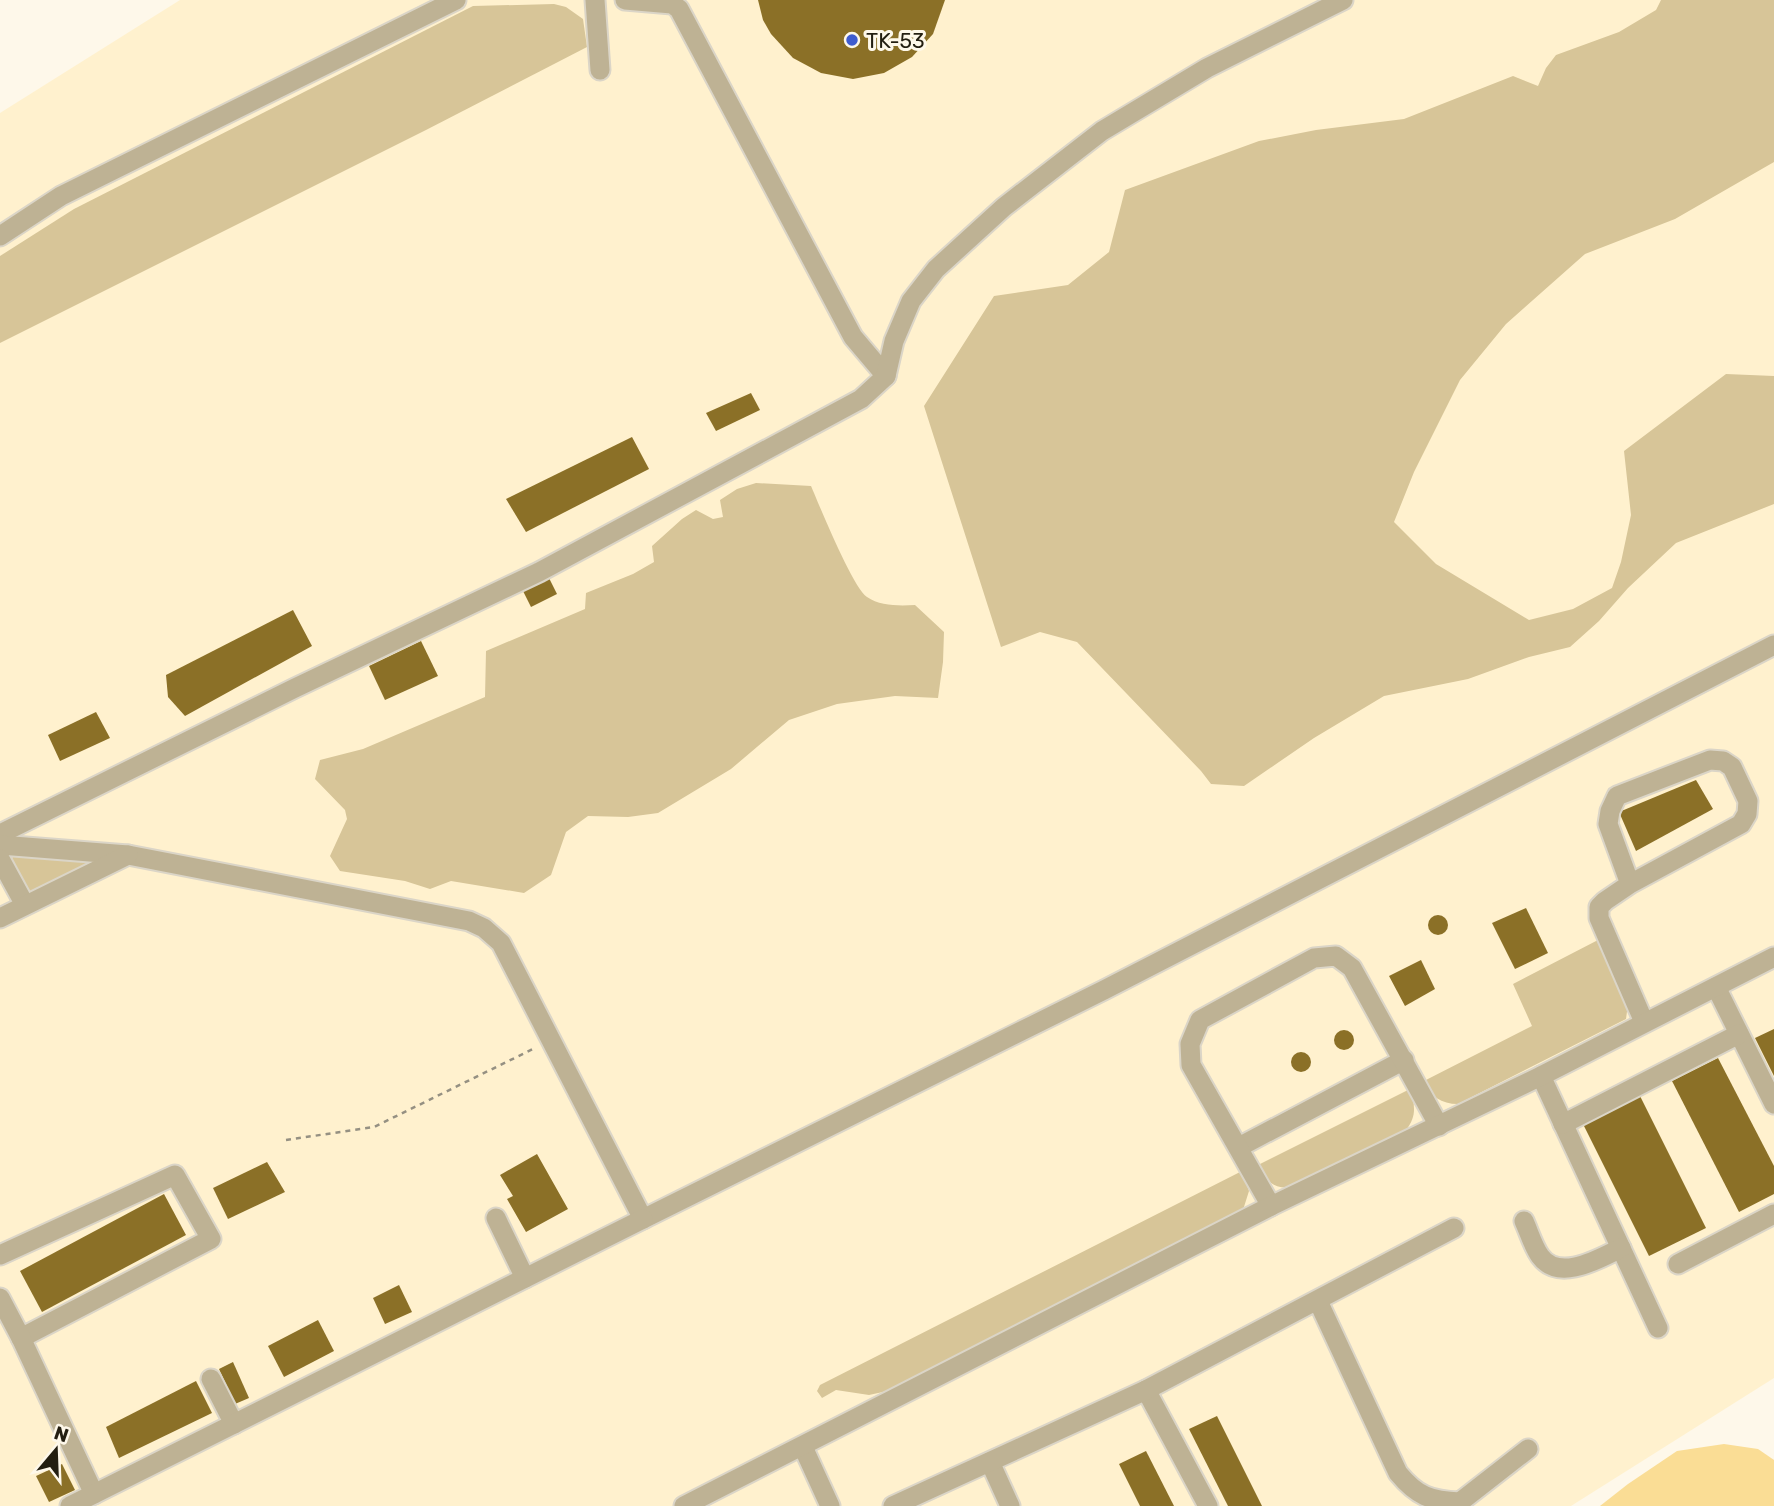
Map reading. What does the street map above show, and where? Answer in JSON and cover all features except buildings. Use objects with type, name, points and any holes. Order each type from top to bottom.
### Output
[{"type":"street","points":[[0,236],[61,196],[456,0]]},
{"type":"street","points":[[595,0],[600,70]]},
{"type":"street","points":[[625,0],[672,4],[679,9],[853,337],[886,376]]},
{"type":"street","points":[[0,834],[295,688],[539,572],[861,399],[886,376],[894,341],[911,302],[936,270],[1004,207],[1102,131],[1207,68],[1343,0]]},
{"type":"street","points":[[70,1506],[1104,990],[1774,645]]},
{"type":"street","points":[[1630,884],[1608,824],[1617,796],[1710,760],[1723,761],[1732,767],[1748,801],[1747,814],[1741,824],[1630,884],[1599,907],[1600,918],[1644,1022]]},
{"type":"street","points":[[0,845],[128,855],[469,921],[484,928],[501,943],[643,1219]]},
{"type":"street","points":[[0,918],[128,855]]},
{"type":"street","points":[[0,859],[25,905]]},
{"type":"street","points":[[1271,1206],[1191,1065],[1190,1044],[1200,1020],[1314,958],[1336,956],[1352,968],[1439,1126]]},
{"type":"street","points":[[684,1506],[1271,1206],[1541,1076],[1774,957]]},
{"type":"street","points":[[1716,987],[1774,1104]]},
{"type":"street","points":[[1563,1124],[1739,1034]]},
{"type":"street","points":[[1239,1147],[1404,1060]]},
{"type":"street","points":[[1541,1076],[1658,1328]]},
{"type":"street","points":[[0,1255],[175,1175],[211,1239],[21,1338]]},
{"type":"street","points":[[1678,1264],[1774,1214]]},
{"type":"street","points":[[496,1218],[525,1278]]},
{"type":"street","points":[[1524,1221],[1541,1258],[1551,1265],[1563,1268],[1584,1265],[1621,1248]]},
{"type":"street","points":[[893,1506],[1146,1390],[1454,1228]]},
{"type":"street","points":[[0,1298],[94,1494]]},
{"type":"street","points":[[1318,1301],[1398,1473],[1413,1490],[1436,1500],[1460,1502],[1528,1449]]},
{"type":"street","points":[[211,1379],[234,1424]]},
{"type":"street","points":[[1146,1390],[1208,1506]]},
{"type":"street","points":[[803,1447],[830,1506]]},
{"type":"street","points":[[990,1462],[1010,1506]]},
{"type":"path","points":[[286,1140],[374,1128],[551,1040]]},
{"type":"shaded area","points":[[180,0],[1774,0],[1774,1378],[1571,1506],[0,1506],[0,113]]},
{"type":"shaded area","points":[[1661,0],[1774,0],[1774,162],[1675,219],[1585,254],[1506,324],[1460,380],[1414,472],[1394,522],[1436,564],[1529,620],[1573,609],[1612,588],[1621,562],[1631,515],[1624,451],[1726,374],[1774,376],[1774,504],[1676,543],[1570,647],[1529,657],[1468,679],[1384,696],[1314,738],[1244,786],[1211,784],[1077,642],[1040,632],[1001,647],[924,406],[994,296],[1068,285],[1109,252],[1125,190],[1259,141],[1316,130],[1404,119],[1513,76],[1538,86],[1546,68],[1556,55],[1619,32],[1656,10]]},
{"type":"shaded area","points":[[554,4],[566,7],[583,19],[587,47],[0,343],[0,256],[74,209],[473,6]]},
{"type":"shaded area","points":[[756,483],[811,486],[837,546],[861,591],[867,597],[884,604],[915,605],[944,632],[938,698],[895,696],[837,704],[789,720],[731,769],[658,813],[628,817],[588,816],[566,832],[551,875],[524,893],[451,881],[430,889],[405,881],[340,871],[330,856],[347,819],[345,810],[315,779],[320,760],[363,749],[485,697],[486,651],[585,609],[586,593],[633,574],[654,562],[652,546],[682,519],[696,510],[713,519],[723,517],[720,500],[737,489]]},
{"type":"shaded area","points":[[13,853],[91,857],[94,862],[30,893],[12,860]]},
{"type":"shaded area","points":[[1598,940],[1628,1004],[1626,1019],[1458,1104],[1442,1101],[1429,1091],[1422,1082],[1532,1026],[1513,984]]},
{"type":"shaded area","points":[[1410,1089],[1414,1110],[1406,1130],[1293,1187],[1276,1186],[1256,1166]]},
{"type":"shaded area","points":[[1242,1171],[1249,1191],[1243,1210],[892,1390],[869,1395],[836,1390],[822,1398],[817,1391],[820,1385]]},
{"type":"shaded area","points":[[1724,1444],[1758,1449],[1774,1460],[1774,1506],[1600,1506],[1677,1451]]},
{"type":"place","name":"TK-53","points":[[852,40]]}]
